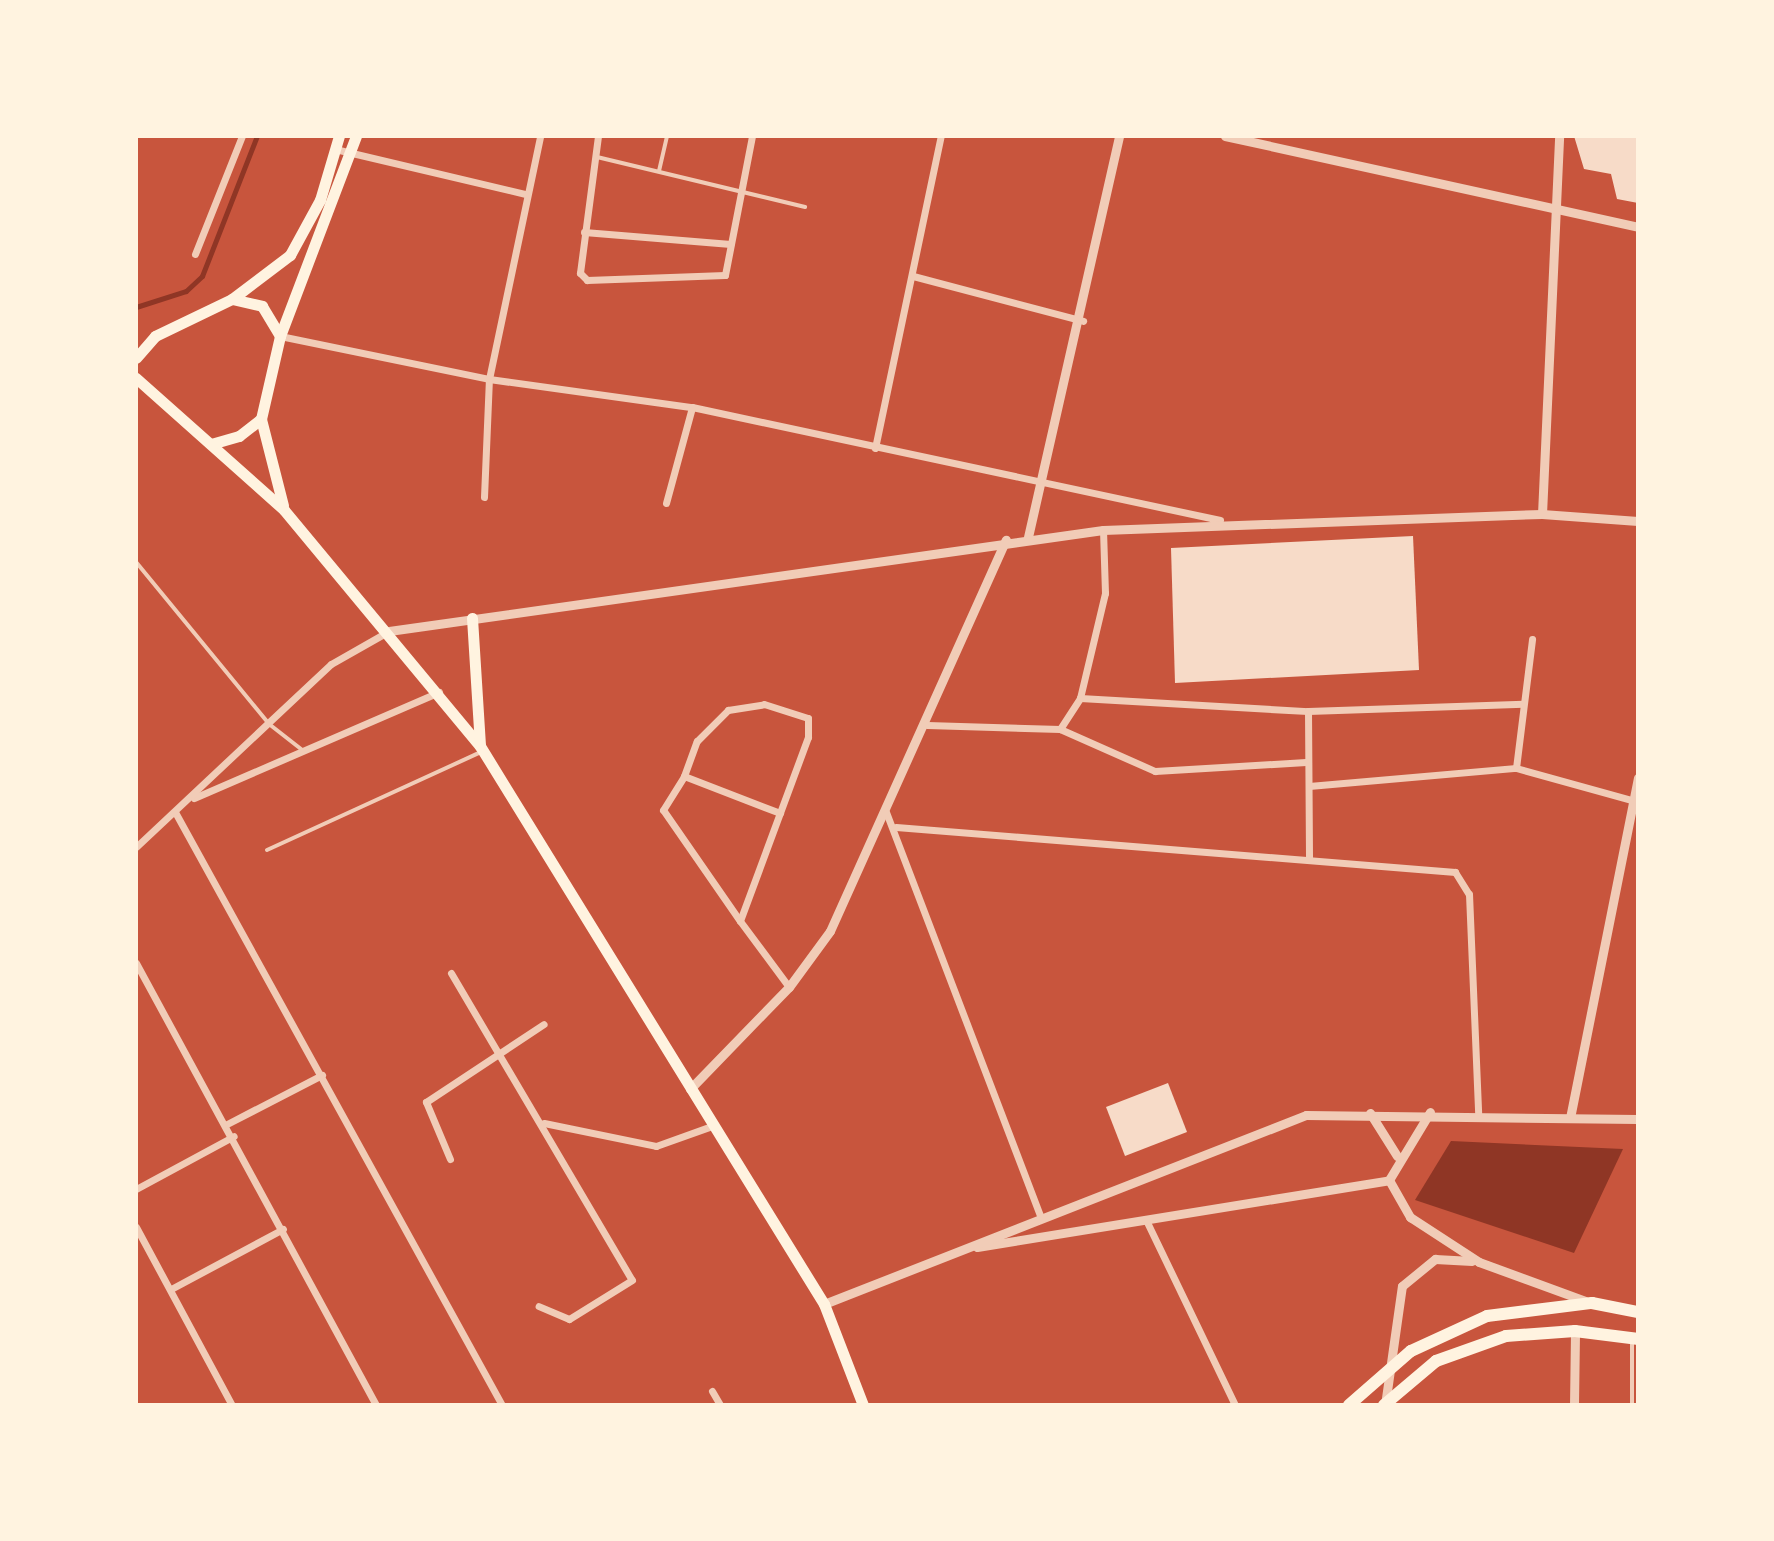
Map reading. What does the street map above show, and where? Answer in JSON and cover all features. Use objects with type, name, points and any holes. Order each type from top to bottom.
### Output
[{"type":"highway","points":[[1349,1405],[1389,1368],[1438,1336],[1487,1316],[1592,1303],[1638,1312]]},
{"type":"highway","points":[[1384,1405],[1463,1349],[1506,1336],[1575,1331],[1635,1339]]},
{"type":"main road","points":[[136,339],[155,336],[232,299],[290,255],[339,136]]},
{"type":"main road","points":[[284,510],[261,419],[280,336],[356,136]]},
{"type":"main road","points":[[232,299],[262,306],[280,336]]},
{"type":"main road","points":[[136,358],[155,336]]},
{"type":"main road","points":[[136,378],[284,510],[441,692],[482,748],[824,1304],[863,1405]]},
{"type":"main road","points":[[211,444],[239,436],[261,419]]},
{"type":"main road","points":[[472,618],[482,748]]},
{"type":"street","points":[[195,254],[242,136]]},
{"type":"street","points":[[484,497],[489,379],[540,136]]},
{"type":"street","points":[[598,136],[584,232],[581,278],[723,276],[752,136]]},
{"type":"street","points":[[875,448],[941,136]]},
{"type":"street","points":[[1028,537],[1083,321],[1119,136]]},
{"type":"street","points":[[1225,136],[1554,206],[1638,227]]},
{"type":"street","points":[[1542,514],[1559,136]]},
{"type":"street","points":[[335,149],[526,194]]},
{"type":"street","points":[[584,232],[731,244]]},
{"type":"street","points":[[913,276],[1083,321]]},
{"type":"street","points":[[280,336],[489,379],[692,407],[1043,487],[1220,520]]},
{"type":"street","points":[[666,503],[692,407]]},
{"type":"street","points":[[136,847],[331,664],[389,631],[1006,540],[1103,530],[1220,520],[1542,514],[1638,521]]},
{"type":"street","points":[[1060,729],[1080,698],[1105,593],[1103,530]]},
{"type":"street","points":[[690,1089],[789,987],[830,931],[927,725],[1006,540]]},
{"type":"street","points":[[1516,768],[1532,639]]},
{"type":"street","points":[[188,801],[441,692]]},
{"type":"street","points":[[1080,698],[1308,711],[1523,704]]},
{"type":"street","points":[[740,921],[808,737],[803,713],[755,704],[728,710],[697,741],[684,776],[663,810],[666,820],[740,921],[789,987]]},
{"type":"street","points":[[1308,711],[1309,857]]},
{"type":"street","points":[[927,725],[1060,729],[1155,771],[1306,762]]},
{"type":"street","points":[[1309,786],[1516,768],[1635,801]]},
{"type":"street","points":[[684,776],[780,813]]},
{"type":"street","points":[[1570,1118],[1638,778]]},
{"type":"street","points":[[175,812],[502,1405]]},
{"type":"street","points":[[886,812],[896,827],[1040,1215]]},
{"type":"street","points":[[896,827],[1441,868],[1466,883],[1478,1113]]},
{"type":"street","points":[[136,963],[234,1136],[376,1405]]},
{"type":"street","points":[[451,973],[544,1123],[632,1282],[569,1319],[539,1306]]},
{"type":"street","points":[[450,1159],[426,1102],[544,1024]]},
{"type":"street","points":[[227,1124],[322,1075]]},
{"type":"street","points":[[824,1304],[1271,1124],[1370,1113],[1430,1112],[1638,1119]]},
{"type":"street","points":[[1389,1180],[1397,1156],[1430,1112]]},
{"type":"street","points":[[1370,1113],[1397,1156]]},
{"type":"street","points":[[544,1123],[656,1146],[712,1126]]},
{"type":"street","points":[[137,1188],[234,1136]]},
{"type":"street","points":[[966,1248],[1389,1180]]},
{"type":"street","points":[[1389,1180],[1422,1230],[1479,1262],[1592,1303]]},
{"type":"street","points":[[1146,1220],[1235,1405]]},
{"type":"street","points":[[136,1227],[232,1405]]},
{"type":"street","points":[[171,1289],[283,1229]]},
{"type":"street","points":[[1384,1405],[1395,1308],[1410,1275],[1435,1259],[1479,1262]]},
{"type":"street","points":[[1574,1405],[1575,1331]]},
{"type":"street","points":[[712,1391],[720,1405]]},
{"type":"lane","points":[[659,171],[667,136]]},
{"type":"lane","points":[[594,156],[805,207]]},
{"type":"lane","points":[[136,562],[269,724],[303,751]]},
{"type":"lane","points":[[267,850],[482,748]]},
{"type":"lane","points":[[1632,1405],[1635,1339]]},
{"type":"shaded area","points":[[1451,1141],[1623,1149],[1574,1253],[1415,1200]]},
{"type":"building","points":[[1574,136],[1638,136],[1638,203],[1617,199],[1611,174],[1584,169]]},
{"type":"building","points":[[1413,536],[1419,670],[1175,683],[1171,548]]},
{"type":"building","points":[[1168,1083],[1187,1132],[1125,1156],[1106,1107]]},
{"type":"waterway","points":[[136,307],[186,291],[202,276],[257,136]]}]
